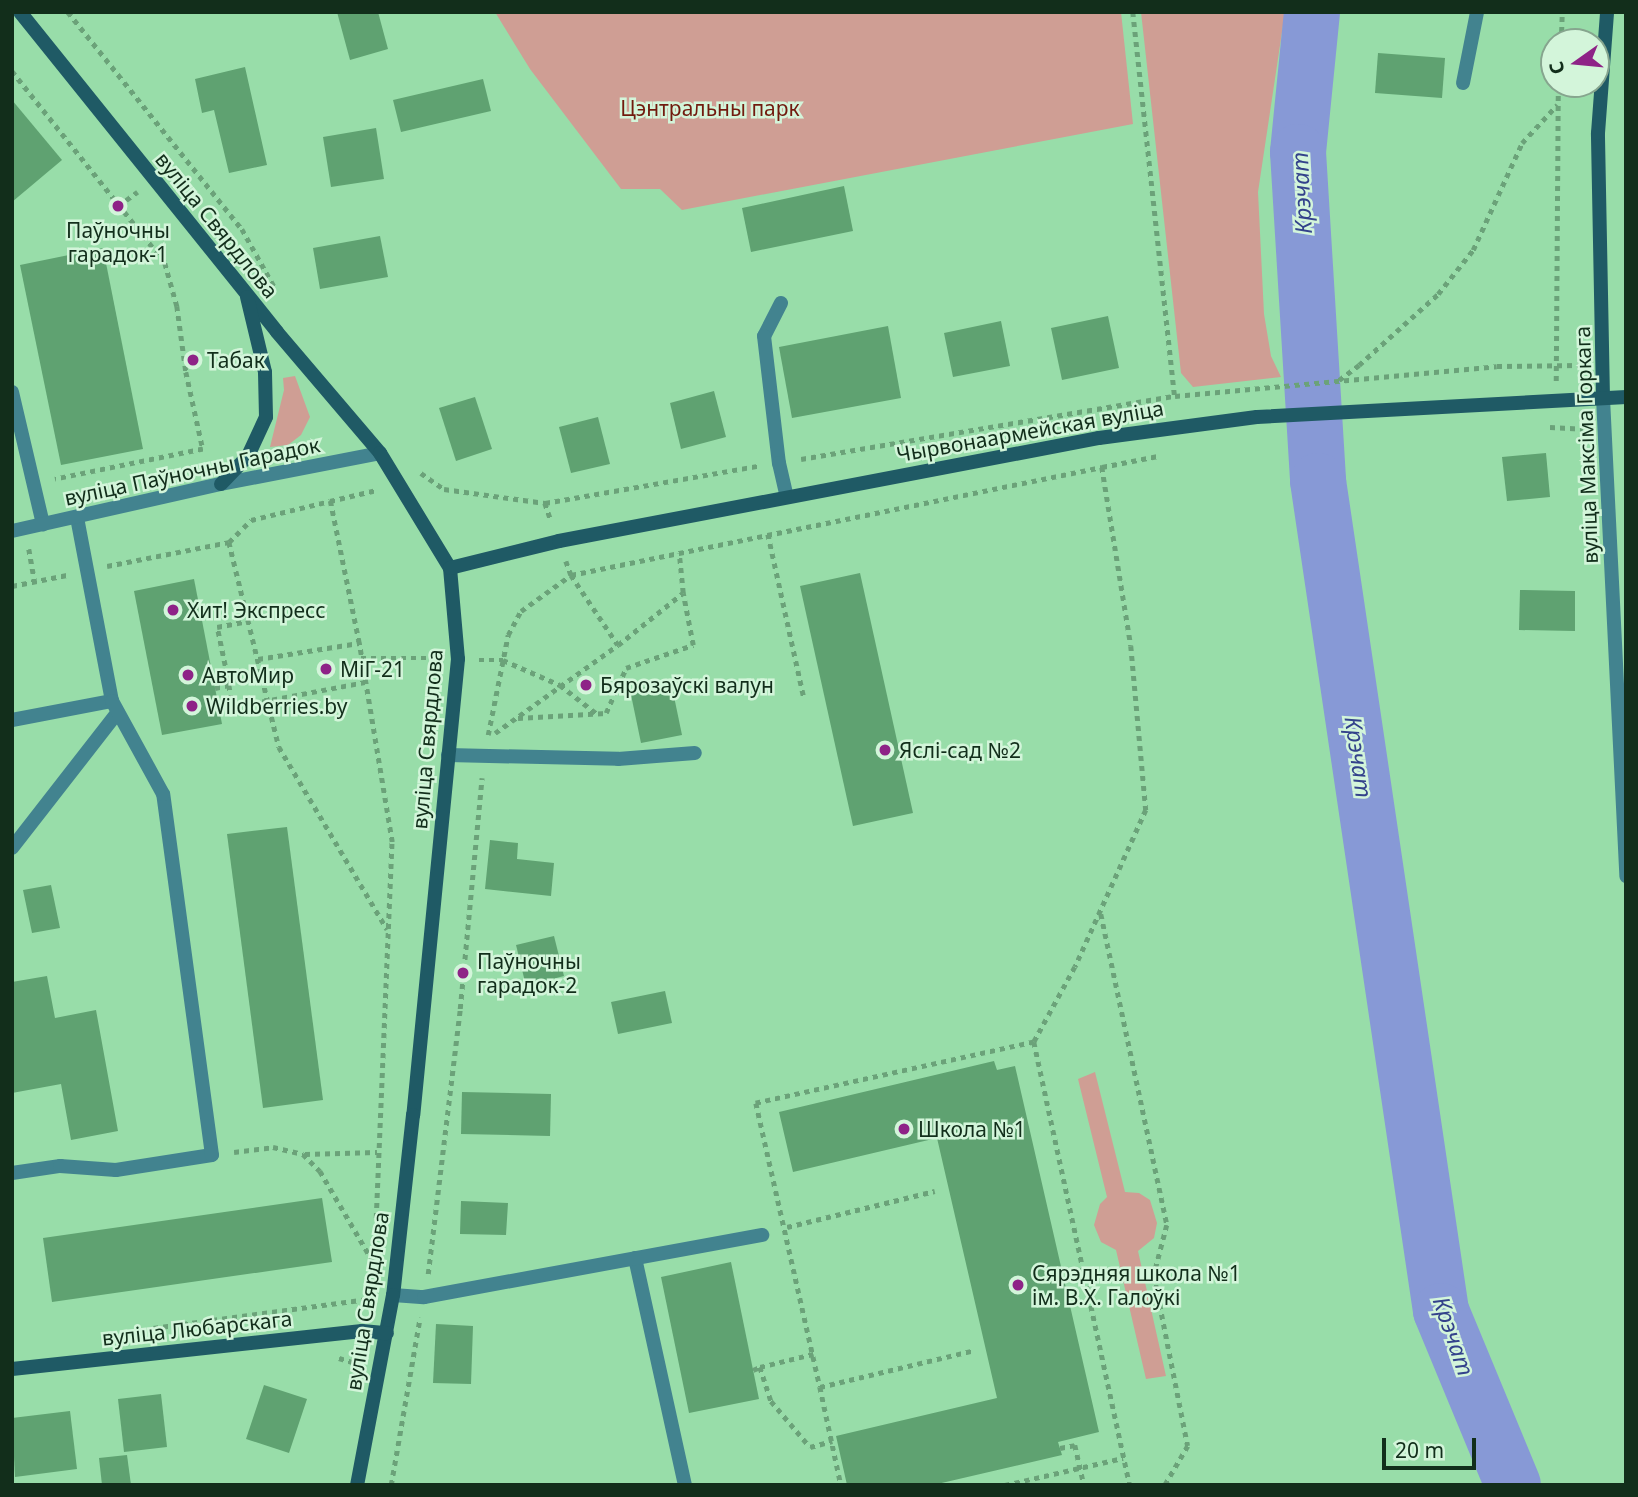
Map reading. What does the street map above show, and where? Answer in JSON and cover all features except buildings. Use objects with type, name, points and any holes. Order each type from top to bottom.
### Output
[{"type":"main road","name":"вуліца Свярдлова","points":[[20,12],[380,453],[450,568],[458,659],[393,1295],[357,1485]]},
{"type":"main road","name":"вуліца Максіма Горкага","points":[[1603,398],[1598,133],[1606,12]]},
{"type":"main road","points":[[221,484],[248,456],[267,417],[265,372],[246,292]]},
{"type":"main road","name":"Чырвонаармейская вуліца","points":[[450,568],[559,541],[1090,439],[1257,417],[1626,397]]},
{"type":"main road","name":"вуліца Любарскага","points":[[12,1369],[362,1331],[387,1333]]},
{"type":"street","points":[[1463,83],[1476,12]]},
{"type":"street","points":[[781,303],[764,336],[779,463],[787,497]]},
{"type":"street","points":[[12,392],[43,524]]},
{"type":"street","name":"вуліца Максіма Горкага","points":[[1603,398],[1621,687],[1626,876]]},
{"type":"street","name":"вуліца Паўночны Гарадок","points":[[12,530],[221,484],[380,453]]},
{"type":"street","points":[[12,1173],[60,1166],[116,1170],[212,1155],[163,794],[115,707],[78,517]]},
{"type":"street","points":[[12,720],[115,707]]},
{"type":"street","points":[[12,848],[115,707]]},
{"type":"street","points":[[448,755],[618,759],[695,753]]},
{"type":"street","points":[[393,1295],[424,1297],[762,1235]]},
{"type":"street","points":[[635,1258],[685,1485]]},
{"type":"path","points":[[68,12],[242,229],[268,278]]},
{"type":"path","points":[[1133,12],[1175,396]]},
{"type":"path","points":[[12,71],[165,263],[177,306],[186,372],[203,449],[35,483]]},
{"type":"path","points":[[413,467],[444,489],[545,503],[1175,396],[1497,366],[1554,366],[1557,98]]},
{"type":"path","points":[[1335,380],[1359,365],[1438,294],[1473,250],[1522,144],[1557,105]]},
{"type":"path","points":[[571,575],[1102,467],[1131,646],[1146,810],[1101,914],[1034,1042],[1130,1485]]},
{"type":"path","points":[[12,586],[229,542],[251,520],[366,493]]},
{"type":"path","points":[[212,1155],[273,1147],[303,1154],[377,1152],[392,842],[359,643],[330,501]]},
{"type":"path","points":[[545,503],[571,575],[618,645]]},
{"type":"path","points":[[768,534],[804,698]]},
{"type":"path","points":[[229,542],[279,747],[388,929]]},
{"type":"path","points":[[515,718],[606,713],[626,668],[693,645],[679,553]]},
{"type":"path","points":[[487,739],[618,645],[684,593]]},
{"type":"path","points":[[249,621],[218,626],[233,707],[365,682]]},
{"type":"path","points":[[258,659],[359,643]]},
{"type":"path","points":[[361,659],[503,660],[559,685],[597,714]]},
{"type":"path","points":[[215,688],[229,685]]},
{"type":"path","points":[[1101,914],[1167,1225],[1154,1275],[1188,1446],[1165,1485]]},
{"type":"path","points":[[391,1485],[424,1297],[466,937]]},
{"type":"path","points":[[841,1485],[786,1227],[756,1103],[1034,1042]]},
{"type":"path","points":[[303,1154],[320,1171],[374,1264]]},
{"type":"path","points":[[786,1227],[935,1191]]},
{"type":"path","points":[[149,1328],[368,1299]]},
{"type":"path","points":[[820,1387],[975,1350]]},
{"type":"path","points":[[753,1370],[813,1354]]},
{"type":"path","points":[[760,1367],[771,1401],[810,1447],[832,1441]]},
{"type":"path","points":[[1060,1448],[1075,1445],[1084,1485]]},
{"type":"path","points":[[1005,1485],[1123,1458]]},
{"type":"green space","name":"Цэнтральны парк","points":[[495,12],[1121,12],[1133,124],[682,210],[660,189],[621,189],[530,69]]},
{"type":"green space","points":[[1141,12],[1285,12],[1258,192],[1264,314],[1271,356],[1281,377],[1193,387],[1181,373]]},
{"type":"green space","points":[[295,376],[310,417],[301,435],[288,445],[270,447],[284,390],[283,378]]},
{"type":"green space","points":[[1095,1072],[1125,1192],[1139,1193],[1150,1200],[1157,1223],[1154,1238],[1138,1251],[1166,1376],[1146,1379],[1116,1250],[1101,1242],[1094,1225],[1100,1204],[1107,1197],[1078,1079]]},
{"type":"waterway","name":"Крэчат","points":[[1312,12],[1298,152],[1318,481],[1441,1311],[1513,1485]]},
{"type":"place","name":"Паўночны гарадок-1","points":[[118,206]]},
{"type":"place","name":"Табак","points":[[193,360]]},
{"type":"place","name":"Хит! Экспресс","points":[[173,610]]},
{"type":"place","name":"МіГ-21","points":[[326,669]]},
{"type":"place","name":"АвтоМир","points":[[188,675]]},
{"type":"place","name":"Бярозаўскі валун","points":[[586,685]]},
{"type":"place","name":"Wildberries.by","points":[[192,706]]},
{"type":"place","name":"Яслі-сад №2","points":[[885,750]]},
{"type":"place","name":"Паўночны гарадок-2","points":[[463,973]]},
{"type":"place","name":"Школа №1","points":[[904,1129]]},
{"type":"place","name":"Сярэдняя школа №1 ім. В.Х. Галоўкі","points":[[1018,1285]]}]
